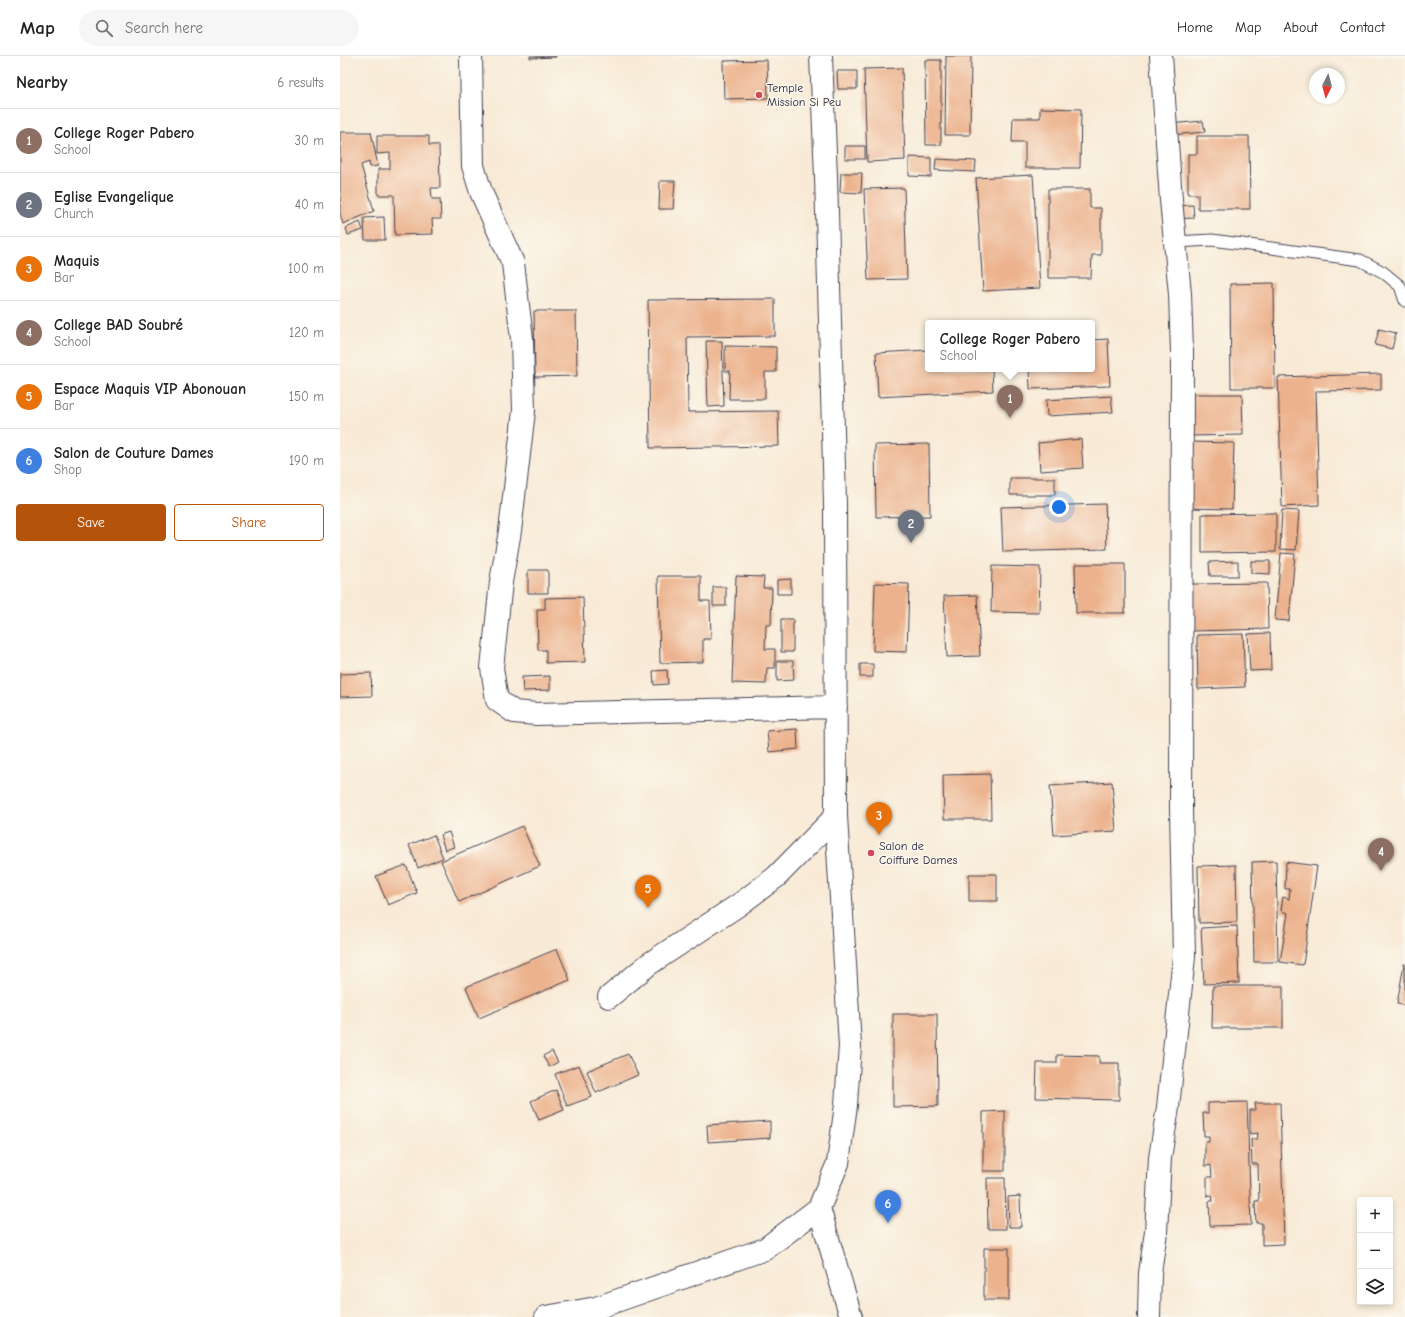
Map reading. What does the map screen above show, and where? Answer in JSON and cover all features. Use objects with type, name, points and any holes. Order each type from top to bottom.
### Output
[{"type":"street","points":[[471,56],[473,166],[481,192],[513,263],[522,339],[524,411],[510,531],[501,582],[492,668],[497,700],[514,712],[536,714],[836,708]]},
{"type":"street","points":[[546,1317],[596,1308],[765,1249],[819,1208],[838,1162],[846,1105],[850,1046],[836,816],[835,503],[827,184],[821,56]]},
{"type":"street","points":[[1150,1317],[1150,1273],[1156,1232],[1160,1158],[1168,1107],[1184,957],[1181,808],[1182,351],[1180,294],[1161,56]]},
{"type":"street","points":[[609,997],[649,964],[740,904],[776,877],[836,816]]},
{"type":"street","points":[[819,1208],[851,1317]]},
{"type":"lane","points":[[1175,242],[1212,240],[1360,260],[1383,272],[1400,286],[1405,301]]},
{"type":"building","points":[[530,56],[556,56],[556,57],[530,58]]},
{"type":"building","points":[[946,56],[971,56],[970,135],[945,135]]},
{"type":"building","points":[[767,60],[768,98],[724,99],[723,61]]},
{"type":"building","points":[[925,60],[941,60],[941,145],[926,145]]},
{"type":"building","points":[[902,68],[905,160],[867,162],[864,69]]},
{"type":"building","points":[[837,71],[857,71],[857,89],[838,89]]},
{"type":"building","points":[[1040,108],[1081,109],[1080,168],[1025,168],[1025,142],[1012,142],[1013,118],[1040,118]]},
{"type":"building","points":[[1203,121],[1205,132],[1170,135],[1169,124]]},
{"type":"building","points":[[340,132],[371,132],[378,166],[370,167],[369,162],[361,165],[374,211],[343,224],[340,214]]},
{"type":"building","points":[[377,136],[429,136],[429,145],[439,145],[440,188],[431,188],[432,199],[440,199],[441,219],[432,219],[433,234],[395,235],[394,195],[378,195],[378,169],[390,169],[390,153],[377,154]]},
{"type":"building","points":[[1197,136],[1249,136],[1250,209],[1198,209],[1198,194],[1188,194],[1188,154],[1197,154]]},
{"type":"building","points":[[845,146],[865,146],[865,159],[845,159]]},
{"type":"building","points":[[909,157],[931,158],[931,177],[909,176]]},
{"type":"building","points":[[936,159],[976,161],[975,172],[935,170]]},
{"type":"building","points":[[841,173],[862,173],[861,193],[840,192]]},
{"type":"building","points":[[1033,175],[1040,288],[983,291],[976,178]]},
{"type":"building","points":[[660,181],[675,181],[673,209],[659,209]]},
{"type":"building","points":[[904,188],[907,279],[868,280],[864,189]]},
{"type":"building","points":[[1048,189],[1090,189],[1090,208],[1101,208],[1101,255],[1092,255],[1091,278],[1048,278]]},
{"type":"building","points":[[1193,205],[1194,218],[1174,219],[1173,206]]},
{"type":"building","points":[[384,217],[385,240],[365,240],[364,218]]},
{"type":"building","points":[[360,222],[363,230],[348,235],[346,228]]},
{"type":"building","points":[[1274,283],[1275,388],[1231,388],[1230,284]]},
{"type":"building","points":[[775,299],[775,336],[687,337],[688,412],[778,411],[779,446],[650,448],[648,300]]},
{"type":"building","points":[[534,311],[576,311],[577,376],[535,377]]},
{"type":"building","points":[[1379,329],[1396,333],[1392,349],[1375,345]]},
{"type":"building","points":[[1108,339],[1110,386],[1030,389],[1029,372],[1095,372],[1095,340]]},
{"type":"building","points":[[706,341],[722,341],[724,406],[708,407]]},
{"type":"building","points":[[725,346],[776,347],[776,372],[765,372],[765,399],[729,399],[730,371],[725,371]]},
{"type":"building","points":[[925,350],[925,372],[992,372],[993,391],[878,397],[876,353]]},
{"type":"building","points":[[1381,374],[1381,390],[1316,391],[1319,505],[1282,507],[1278,377]]},
{"type":"building","points":[[1189,394],[1242,394],[1243,435],[1189,436]]},
{"type":"building","points":[[1111,396],[1113,412],[1047,416],[1046,400]]},
{"type":"building","points":[[1081,439],[1083,468],[1040,471],[1038,443]]},
{"type":"building","points":[[1189,442],[1234,443],[1232,509],[1187,508]]},
{"type":"building","points":[[929,444],[930,516],[876,517],[875,445]]},
{"type":"building","points":[[1010,478],[1055,478],[1055,495],[1010,495]]},
{"type":"building","points":[[1105,504],[1107,549],[1003,552],[1001,507]]},
{"type":"building","points":[[1282,510],[1299,511],[1296,550],[1280,549]]},
{"type":"building","points":[[1276,513],[1276,552],[1202,553],[1202,514]]},
{"type":"building","points":[[1281,553],[1295,554],[1289,621],[1275,620]]},
{"type":"building","points":[[1238,561],[1238,576],[1210,576],[1209,562]]},
{"type":"building","points":[[1251,561],[1270,561],[1270,574],[1251,573]]},
{"type":"building","points":[[1075,564],[1125,564],[1125,613],[1076,613]]},
{"type":"building","points":[[992,566],[1040,567],[1039,613],[991,612]]},
{"type":"building","points":[[528,570],[548,570],[548,593],[528,593]]},
{"type":"building","points":[[658,576],[701,576],[701,601],[710,601],[711,639],[703,639],[703,662],[660,663]]},
{"type":"building","points":[[736,576],[764,577],[763,588],[772,588],[771,625],[766,625],[765,649],[775,649],[775,668],[767,668],[766,684],[732,683]]},
{"type":"building","points":[[791,579],[791,594],[777,594],[777,580]]},
{"type":"building","points":[[875,583],[909,584],[907,652],[873,651]]},
{"type":"building","points":[[1267,583],[1268,629],[1192,631],[1192,584]]},
{"type":"building","points":[[713,587],[726,587],[726,606],[713,606]]},
{"type":"building","points":[[977,595],[980,656],[947,657],[944,596]]},
{"type":"building","points":[[583,597],[585,662],[546,663],[546,650],[538,650],[537,609],[545,609],[545,598]]},
{"type":"building","points":[[781,619],[793,619],[793,652],[781,652]]},
{"type":"building","points":[[1270,633],[1271,670],[1250,671],[1248,634]]},
{"type":"building","points":[[1243,634],[1245,687],[1198,689],[1197,635]]},
{"type":"building","points":[[777,661],[793,661],[794,680],[777,681]]},
{"type":"building","points":[[860,664],[873,664],[873,677],[860,677]]},
{"type":"building","points":[[667,670],[668,684],[654,685],[653,671]]},
{"type":"building","points":[[371,673],[372,696],[340,697],[340,674]]},
{"type":"building","points":[[550,676],[550,690],[523,691],[522,677]]},
{"type":"building","points":[[797,729],[798,749],[769,752],[767,731]]},
{"type":"building","points":[[990,774],[991,819],[944,819],[943,775]]},
{"type":"building","points":[[1112,782],[1116,831],[1054,835],[1050,786]]},
{"type":"building","points":[[522,826],[540,866],[459,902],[441,861]]},
{"type":"building","points":[[449,832],[454,847],[445,850],[440,835]]},
{"type":"building","points":[[434,835],[443,858],[418,868],[409,845]]},
{"type":"building","points":[[1276,861],[1278,962],[1254,962],[1252,862]]},
{"type":"building","points":[[1286,862],[1317,866],[1303,965],[1280,962],[1288,913],[1281,911],[1283,897],[1289,899],[1290,889],[1285,889]]},
{"type":"building","points":[[406,865],[417,893],[388,905],[376,876]]},
{"type":"building","points":[[1236,865],[1237,922],[1199,923],[1198,866]]},
{"type":"building","points":[[969,874],[997,874],[997,901],[969,901]]},
{"type":"building","points":[[1237,926],[1239,983],[1204,984],[1201,928]]},
{"type":"building","points":[[557,949],[570,980],[479,1018],[466,987]]},
{"type":"building","points":[[1405,964],[1405,1005],[1397,1004]]},
{"type":"building","points":[[1213,986],[1283,986],[1283,1028],[1212,1028]]},
{"type":"building","points":[[893,1014],[937,1014],[938,1106],[893,1107]]},
{"type":"building","points":[[552,1051],[558,1062],[549,1067],[543,1056]]},
{"type":"building","points":[[628,1054],[638,1075],[596,1093],[587,1071]]},
{"type":"building","points":[[1057,1055],[1099,1056],[1099,1063],[1119,1063],[1119,1100],[1036,1098],[1037,1063],[1057,1063]]},
{"type":"building","points":[[579,1065],[592,1097],[567,1106],[555,1074]]},
{"type":"building","points":[[556,1090],[564,1110],[539,1120],[531,1101]]},
{"type":"building","points":[[1247,1102],[1251,1225],[1210,1226],[1209,1201],[1213,1201],[1212,1195],[1207,1196],[1207,1177],[1212,1177],[1211,1165],[1205,1166],[1205,1142],[1209,1142],[1209,1136],[1204,1136],[1203,1113],[1208,1113],[1208,1103]]},
{"type":"building","points":[[1255,1103],[1280,1103],[1284,1244],[1262,1245],[1262,1223],[1256,1223],[1255,1201],[1259,1201],[1258,1164],[1252,1164],[1251,1139],[1257,1139],[1258,1133],[1250,1134],[1250,1110],[1256,1110]]},
{"type":"building","points":[[1005,1111],[1005,1171],[983,1171],[983,1112]]},
{"type":"building","points":[[770,1121],[770,1138],[708,1142],[707,1125]]},
{"type":"building","points":[[987,1178],[1005,1178],[1006,1229],[988,1229]]},
{"type":"building","points":[[1020,1196],[1021,1227],[1009,1227],[1008,1197]]},
{"type":"building","points":[[984,1248],[1009,1248],[1009,1300],[984,1300]]},
{"type":"place","name":"Temple Mission Si Peu","points":[[759,95]]},
{"type":"place","name":"College Roger Pabero","points":[[1010,418]]},
{"type":"place","name":"Eglise Evangelique","points":[[911,543]]},
{"type":"place","name":"Maquis","points":[[879,835]]},
{"type":"place","name":"Salon de Coiffure Dames","points":[[871,853]]},
{"type":"place","name":"College BAD Soubré","points":[[1381,871]]},
{"type":"place","name":"Espace Maquis VIP Abonouan","points":[[648,908]]},
{"type":"place","name":"Salon de Couture Dames","points":[[888,1223]]}]
